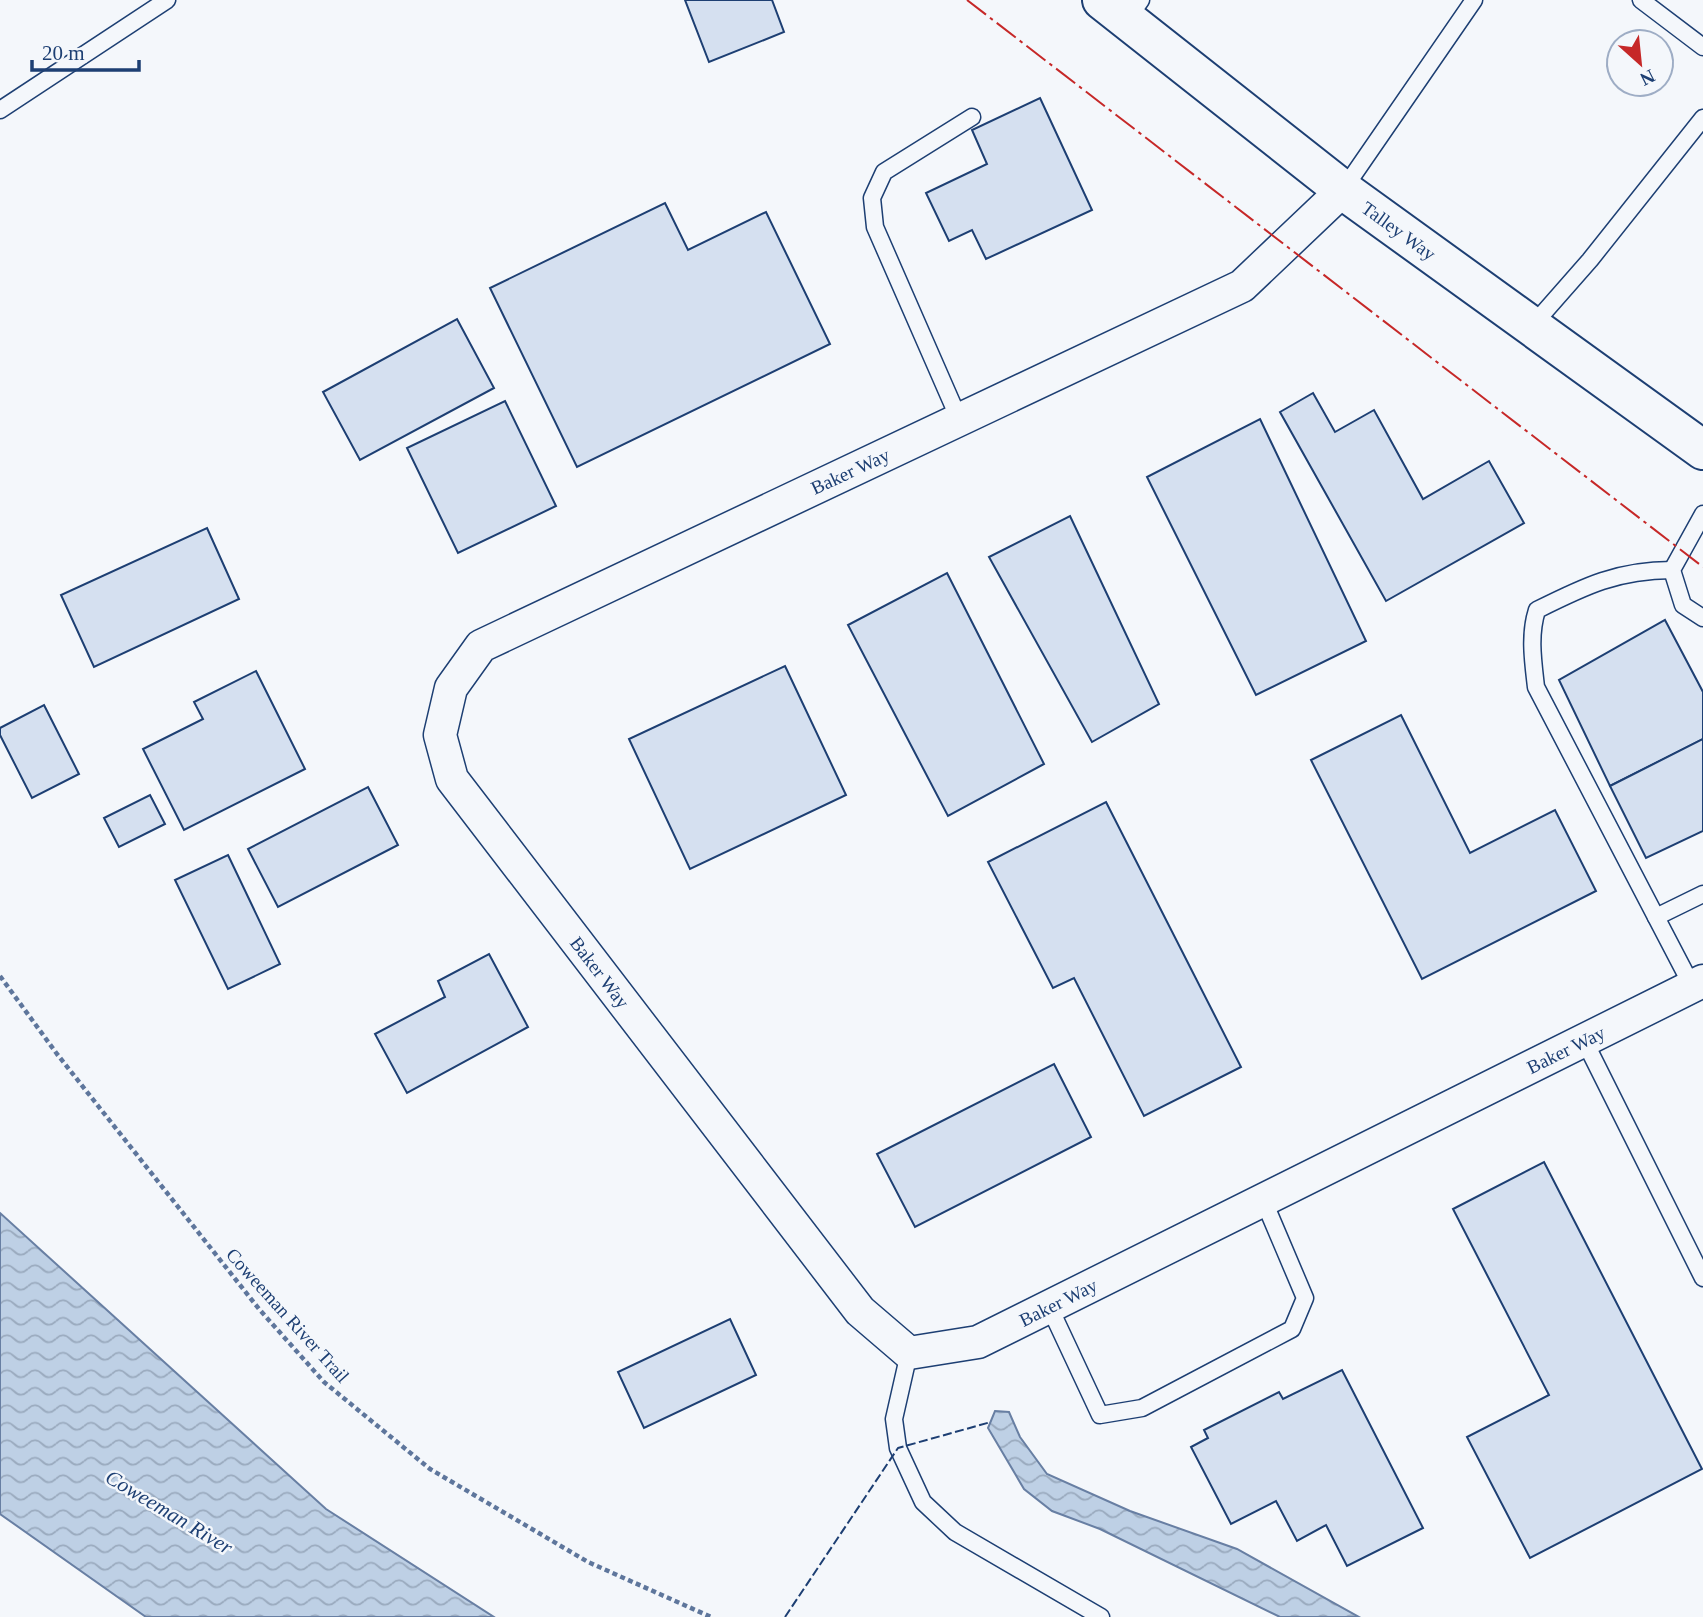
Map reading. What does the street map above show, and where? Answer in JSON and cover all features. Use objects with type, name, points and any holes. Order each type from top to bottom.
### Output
[{"type":"main road","name":"Talley Way","points":[[1124,7],[1343,190],[1703,450]]},
{"type":"street","name":"Baker Way","points":[[1343,190],[1242,286],[481,646],[451,688],[440,735],[452,779],[860,1311],[909,1353],[978,1342],[1698,983]]},
{"type":"lane","points":[[0,110],[167,0]]},
{"type":"lane","points":[[1343,190],[1474,0]]},
{"type":"lane","points":[[1641,0],[1703,47]]},
{"type":"lane","points":[[959,419],[875,227],[872,198],[884,172],[972,117]]},
{"type":"lane","points":[[1532,326],[1590,260],[1703,118]]},
{"type":"lane","points":[[1703,514],[1672,570],[1683,606],[1703,618]]},
{"type":"lane","points":[[1672,570],[1637,570],[1594,582],[1537,610],[1533,623],[1536,687],[1656,917],[1698,983]]},
{"type":"lane","points":[[1656,917],[1703,894]]},
{"type":"lane","points":[[1584,1040],[1703,1278]]},
{"type":"lane","points":[[1049,1306],[1100,1415],[1142,1408],[1292,1329],[1305,1298],[1263,1199]]},
{"type":"lane","points":[[909,1353],[894,1419],[898,1448],[923,1502],[955,1532],[1101,1617]]},
{"type":"path","name":"Coweeman River Trail","points":[[0,976],[57,1054],[259,1308],[324,1382],[430,1469],[588,1562],[711,1617]]},
{"type":"water","name":"Coweeman River","points":[[0,1213],[326,1509],[494,1617],[146,1617],[0,1514]]},
{"type":"water","points":[[995,1411],[1009,1412],[1020,1437],[1047,1474],[1130,1511],[1237,1549],[1359,1617],[1280,1617],[1100,1529],[1052,1511],[1024,1489],[988,1428]]},
{"type":"building","points":[[685,0],[772,0],[784,32],[709,62]]},
{"type":"building","points":[[1040,98],[1092,210],[986,259],[972,230],[949,241],[926,193],[987,164],[972,130]]},
{"type":"building","points":[[665,203],[688,250],[766,212],[830,344],[577,467],[490,288]]},
{"type":"building","points":[[457,319],[494,388],[360,460],[323,392]]},
{"type":"building","points":[[1313,393],[1335,432],[1374,410],[1423,499],[1489,461],[1524,523],[1386,601],[1280,412]]},
{"type":"building","points":[[505,401],[556,506],[458,553],[407,448]]},
{"type":"building","points":[[1260,419],[1366,641],[1256,695],[1147,477]]},
{"type":"building","points":[[1070,516],[1159,704],[1092,742],[989,557]]},
{"type":"building","points":[[207,528],[239,599],[94,667],[61,595]]},
{"type":"building","points":[[947,573],[1044,764],[948,816],[848,625]]},
{"type":"building","points":[[1665,620],[1703,692],[1703,739],[1610,786],[1559,680]]},
{"type":"building","points":[[785,666],[846,795],[690,869],[629,739]]},
{"type":"building","points":[[256,671],[305,769],[184,830],[143,749],[203,719],[194,702]]},
{"type":"building","points":[[44,705],[79,774],[32,798],[0,735],[0,728]]},
{"type":"building","points":[[1401,715],[1470,853],[1555,810],[1596,891],[1422,979],[1311,760]]},
{"type":"building","points":[[1703,739],[1703,831],[1646,858],[1610,786]]},
{"type":"building","points":[[368,787],[398,845],[278,907],[248,849]]},
{"type":"building","points":[[150,795],[165,824],[119,847],[104,818]]},
{"type":"building","points":[[1106,802],[1241,1067],[1144,1116],[1074,978],[1053,988],[988,862]]},
{"type":"building","points":[[228,855],[280,964],[228,989],[175,880]]},
{"type":"building","points":[[489,954],[528,1027],[407,1093],[375,1034],[445,997],[438,981]]},
{"type":"building","points":[[1054,1064],[1091,1137],[915,1227],[877,1154]]},
{"type":"building","points":[[1544,1162],[1702,1469],[1530,1558],[1467,1437],[1549,1395],[1453,1209]]},
{"type":"building","points":[[730,1319],[756,1375],[644,1428],[618,1372]]},
{"type":"building","points":[[1342,1370],[1423,1528],[1347,1566],[1326,1525],[1297,1541],[1276,1501],[1231,1524],[1191,1447],[1208,1438],[1204,1430],[1279,1392],[1283,1399]]},
{"type":"fence","points":[[785,1617],[898,1448],[991,1422]]},
{"type":"power","points":[[967,0],[1703,567]]}]
